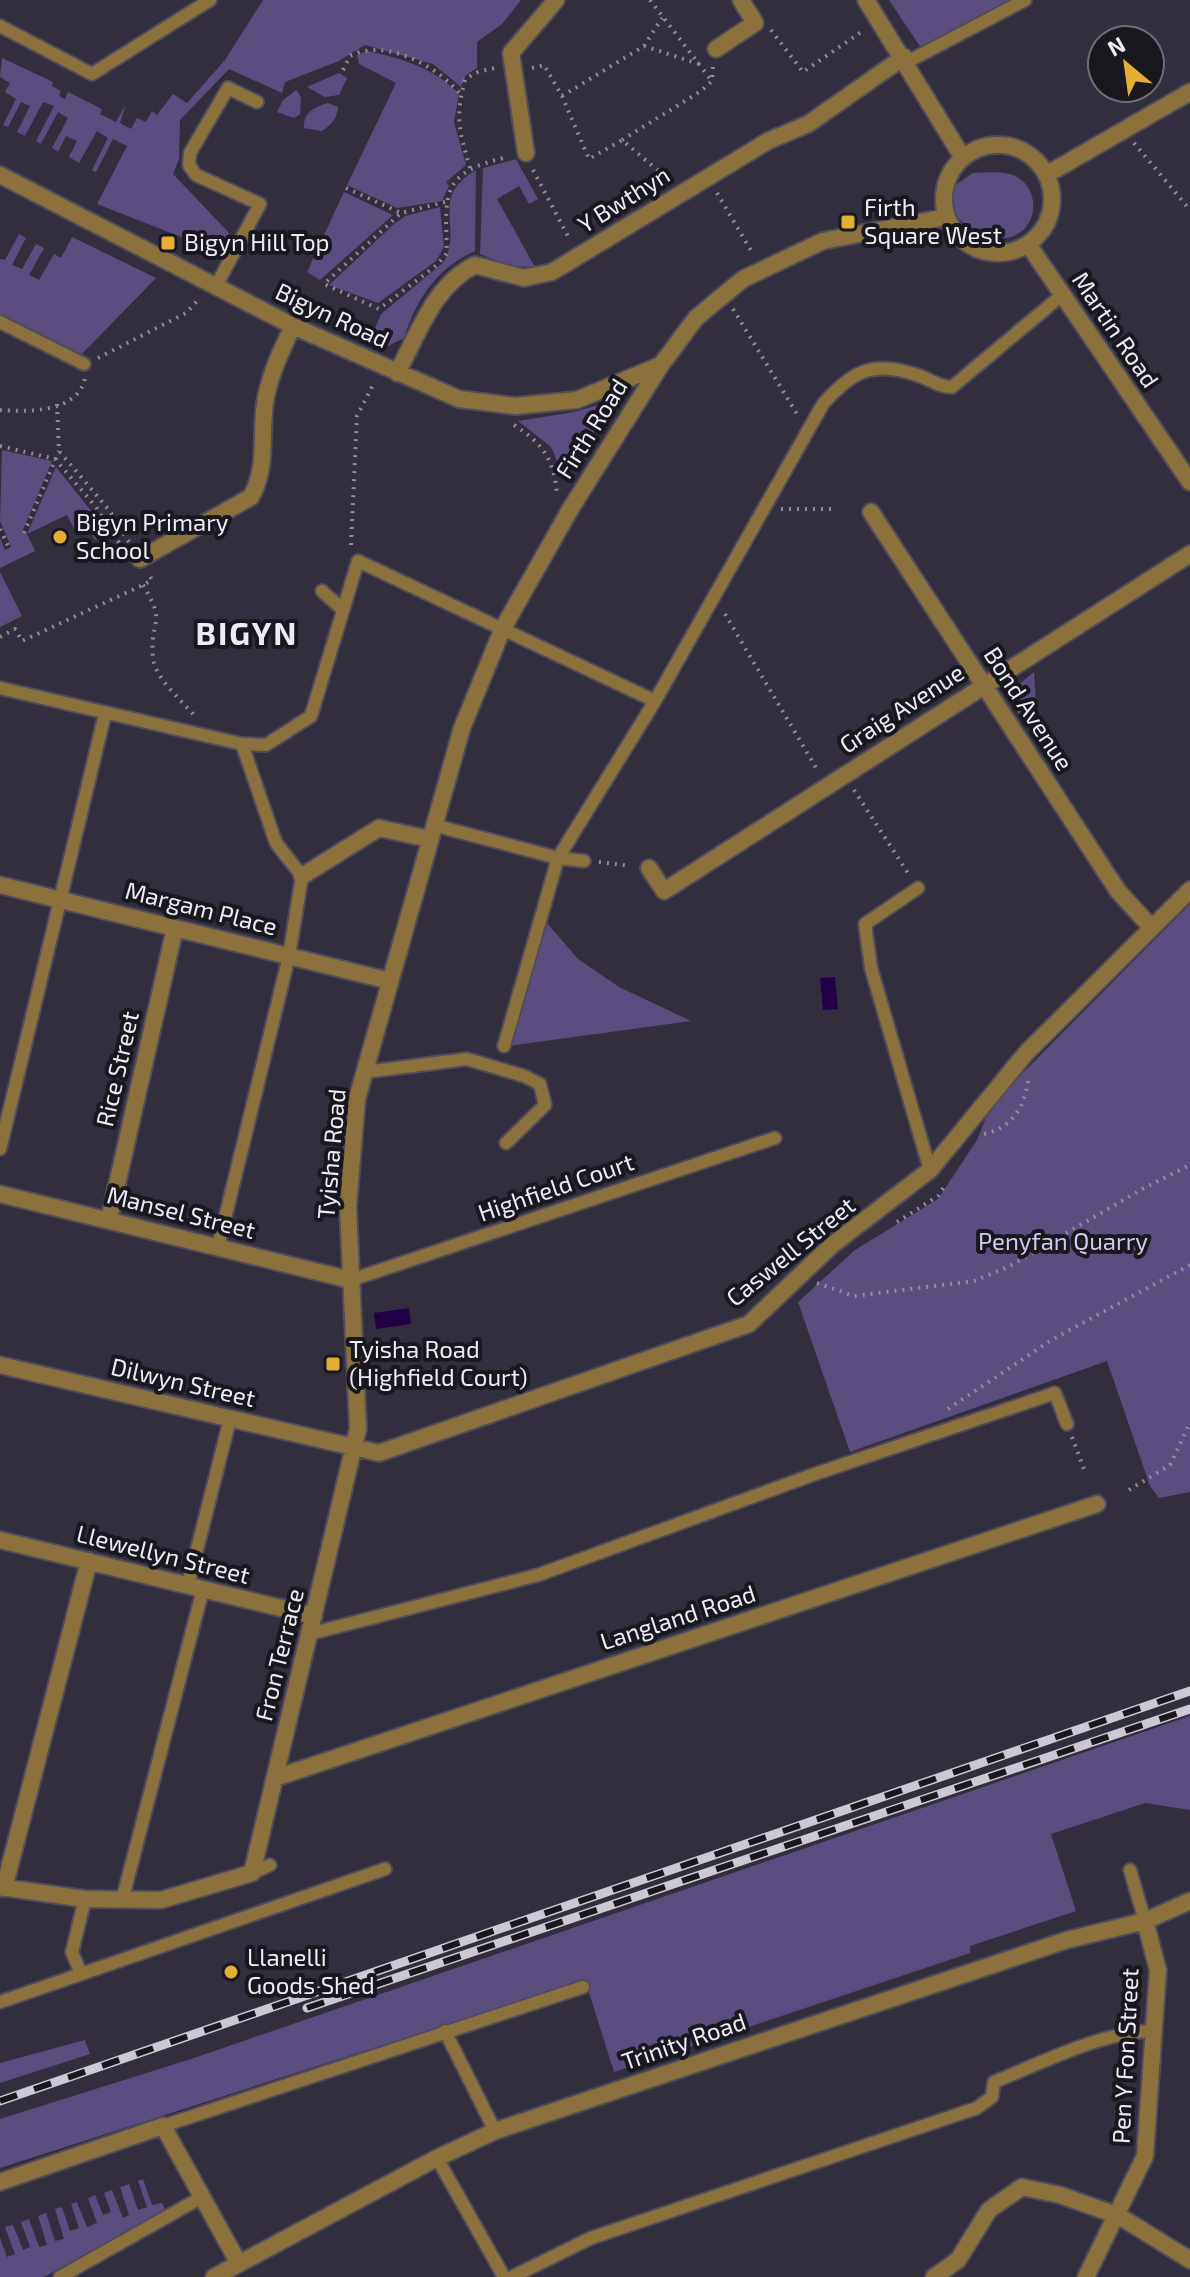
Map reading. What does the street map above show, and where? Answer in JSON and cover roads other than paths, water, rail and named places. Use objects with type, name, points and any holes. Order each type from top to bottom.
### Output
[{"type":"street","points":[[526,153],[511,53],[556,0]]},
{"type":"street","points":[[716,49],[755,23],[741,0]]},
{"type":"street","points":[[866,0],[906,60],[963,158]]},
{"type":"street","name":"Y Bwthyn","points":[[390,369],[454,276],[475,265],[524,278],[552,272],[768,141],[808,124],[906,60]]},
{"type":"street","points":[[1046,175],[1190,92]]},
{"type":"street","points":[[995,145],[1013,147],[1029,154],[1046,175],[1052,199],[1049,217],[1028,244],[1012,252],[980,251],[965,243],[946,217],[945,185],[963,158],[978,148],[995,145]]},
{"type":"street","name":"Bigyn Road","points":[[0,175],[293,326],[459,399],[515,406],[577,400],[661,365]]},
{"type":"street","name":"Firth Road","points":[[431,832],[462,728],[503,628],[571,508],[661,365],[696,318],[743,279],[823,241],[946,217]]},
{"type":"street","name":"Martin Road","points":[[1028,244],[1190,482]]},
{"type":"street","points":[[135,559],[251,497],[261,480],[265,399],[273,369],[293,326]]},
{"type":"street","name":"Bond Avenue","points":[[871,512],[1118,891],[1151,927]]},
{"type":"street","name":"Graig Avenue","points":[[649,868],[664,891],[1190,554]]},
{"type":"street","points":[[302,876],[379,828],[431,832]]},
{"type":"street","name":"Tyisha Road","points":[[355,1449],[358,1387],[351,1280],[351,1157],[357,1099],[431,832]]},
{"type":"street","name":"Margam Place","points":[[0,885],[390,981]]},
{"type":"street","name":"Caswell Street","points":[[355,1449],[379,1453],[749,1324],[832,1245],[930,1170],[1027,1052],[1190,890]]},
{"type":"street","name":"Rice Street","points":[[109,1220],[175,928]]},
{"type":"street","name":"Mansel Street","points":[[0,1194],[351,1280]]},
{"type":"street","name":"Dilwyn Street","points":[[0,1365],[355,1449]]},
{"type":"street","name":"Fron Terrace","points":[[252,1873],[355,1449]]},
{"type":"street","name":"Langland Road","points":[[275,1778],[1097,1504]]},
{"type":"street","name":"Llewellyn Street","points":[[0,1540],[314,1616]]},
{"type":"street","points":[[89,1561],[2,1887],[85,1899],[161,1900],[252,1873]]},
{"type":"street","name":"Trinity Road","points":[[214,2277],[437,2158],[495,2131],[1067,1940],[1145,1921],[1190,1901]]},
{"type":"street","name":"Pen Y Fon Street","points":[[1086,2277],[1119,2216],[1145,2156],[1158,1970],[1145,1921]]},
{"type":"street","points":[[0,2182],[163,2126],[238,2262]]},
{"type":"street","points":[[934,2277],[958,2260],[989,2210],[1022,2187],[1060,2195],[1119,2216],[1190,2260]]},
{"type":"lane","points":[[0,26],[92,74],[210,0]]},
{"type":"lane","points":[[906,60],[1025,0]]},
{"type":"lane","points":[[214,285],[260,204],[196,175],[189,165],[190,153],[228,88],[257,102]]},
{"type":"lane","points":[[504,1046],[558,858],[655,701],[823,404],[843,381],[864,370],[889,367],[920,376],[941,387],[952,387],[1062,295]]},
{"type":"lane","points":[[0,322],[84,364]]},
{"type":"lane","points":[[0,688],[242,744],[266,745],[311,716],[358,561],[655,701]]},
{"type":"lane","points":[[322,591],[343,610]]},
{"type":"lane","points":[[0,1149],[105,714]]},
{"type":"lane","points":[[218,1247],[289,956],[302,876],[276,843],[242,744]]},
{"type":"lane","points":[[431,832],[584,861]]},
{"type":"lane","points":[[918,888],[865,924],[871,968],[930,1170]]},
{"type":"lane","points":[[365,1072],[467,1059],[540,1084],[545,1105],[506,1143]]},
{"type":"lane","name":"Highfield Court","points":[[351,1280],[775,1138]]},
{"type":"lane","points":[[309,1634],[538,1575],[815,1474],[1055,1393],[1067,1424]]},
{"type":"lane","points":[[122,1901],[195,1587],[230,1419]]},
{"type":"lane","points":[[252,1873],[270,1865]]},
{"type":"lane","points":[[0,2002],[385,1869]]},
{"type":"lane","points":[[1130,1870],[1145,1921]]},
{"type":"lane","points":[[81,1974],[72,1952],[85,1899]]},
{"type":"lane","points":[[163,2126],[583,1987]]},
{"type":"lane","points":[[445,2031],[495,2131]]},
{"type":"lane","points":[[512,2277],[591,2238],[977,2108],[992,2097],[994,2082],[1047,2061],[1125,2034],[1154,2031]]},
{"type":"lane","points":[[437,2158],[504,2277]]},
{"type":"lane","points":[[60,2277],[202,2197]]},
{"type":"railway","points":[[0,2101],[1190,1691]]},
{"type":"railway","points":[[307,2008],[1190,1709]]},
{"type":"place","name":"Firth Square West","points":[[848,222]]},
{"type":"place","name":"Bigyn Hill Top","points":[[168,243]]},
{"type":"place","name":"Bigyn Primary School","points":[[60,537]]},
{"type":"place","name":"Tyisha Road (Highfield Court)","points":[[333,1364]]},
{"type":"place","name":"Llanelli Goods Shed","points":[[231,1972]]},
{"type":"district","name":"BIGYN","points":[[247,634]]},
{"type":"park label","name":"Penyfan Quarry","points":[[1063,1242]]}]
